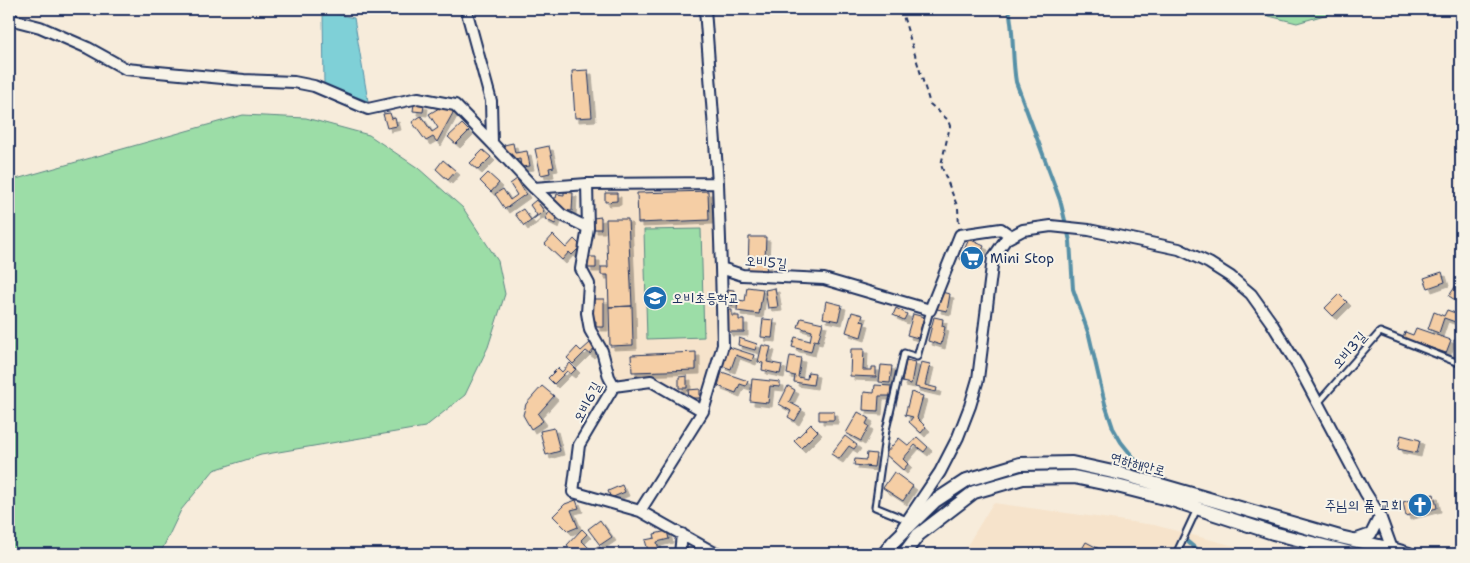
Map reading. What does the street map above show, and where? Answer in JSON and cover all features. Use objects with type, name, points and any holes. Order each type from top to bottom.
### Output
[{"type":"street","points":[[466,9],[491,101],[492,144]]},
{"type":"street","points":[[640,511],[703,411],[723,344],[718,183],[706,9]]},
{"type":"street","points":[[9,19],[56,34],[88,48],[126,69],[244,80],[294,82],[314,86],[368,109],[418,98],[455,105],[534,188],[562,214],[588,228]]},
{"type":"street","points":[[534,188],[587,184],[718,183]]},
{"type":"street","name":"오비6길","points":[[587,184],[588,228],[581,269],[589,284],[587,313],[590,330],[602,352],[609,377],[614,386],[579,445],[573,492],[640,511],[715,554]]},
{"type":"street","name":"연하해안로","points":[[884,554],[940,472],[958,437],[978,379],[993,258],[1006,239],[1023,230],[1051,226],[1089,230],[1178,249],[1209,263],[1231,277],[1251,294],[1272,322],[1318,404]]},
{"type":"street","points":[[930,310],[960,235],[1000,229],[1012,236]]},
{"type":"street","name":"오비5길","points":[[720,268],[742,275],[824,279],[930,310]]},
{"type":"street","points":[[614,386],[651,381],[703,411]]},
{"type":"street","points":[[1318,404],[1380,516],[1392,552]]},
{"type":"street","name":"연하해안로","points":[[894,541],[935,501],[967,480],[1020,464],[1072,463],[1126,475],[1392,552],[1409,554]]},
{"type":"street","name":"연하해안로","points":[[904,554],[918,535],[974,492],[1023,478],[1074,478],[1117,486],[1172,500],[1273,533],[1355,554]]},
{"type":"street","points":[[1354,540],[1371,534],[1380,516]]},
{"type":"street","points":[[680,554],[682,534]]},
{"type":"lane","points":[[908,520],[874,507],[886,430],[904,353],[917,356],[930,310]]},
{"type":"lane","name":"오비3길","points":[[1318,404],[1380,332],[1461,364]]},
{"type":"lane","points":[[1176,554],[1198,509]]},
{"type":"path","points":[[901,9],[930,104],[948,120],[950,126],[941,165],[958,208],[960,235]]},
{"type":"shaded area","name":"오비초등학교","points":[[718,183],[723,345],[703,411],[651,381],[614,386],[590,330],[583,253],[587,184]]},
{"type":"shaded area","points":[[993,503],[1154,525],[1265,554],[962,554]]},
{"type":"green space","points":[[1241,9],[1345,9],[1297,23]]},
{"type":"green space","points":[[243,115],[306,118],[369,135],[418,168],[463,208],[498,261],[505,294],[488,347],[465,395],[425,427],[261,455],[214,470],[181,510],[160,554],[9,554],[9,181]]},
{"type":"green space","points":[[701,229],[704,337],[647,339],[644,230]]},
{"type":"water","points":[[323,11],[354,18],[368,101],[324,85]]},
{"type":"building","points":[[588,70],[592,117],[575,118],[572,71]]},
{"type":"building","points":[[414,104],[424,105],[423,112],[413,111]]},
{"type":"building","points":[[439,108],[454,111],[437,142],[433,137],[426,141],[412,122],[421,116],[432,132],[438,128],[429,114]]},
{"type":"building","points":[[390,113],[392,119],[395,118],[397,126],[387,128],[383,114]]},
{"type":"building","points":[[462,124],[469,131],[456,144],[448,137]]},
{"type":"building","points":[[513,143],[515,153],[527,151],[530,166],[521,167],[520,159],[513,160],[505,152],[504,145]]},
{"type":"building","points":[[549,146],[554,167],[549,168],[550,173],[541,175],[535,149]]},
{"type":"building","points":[[483,150],[491,157],[478,170],[470,163]]},
{"type":"building","points":[[443,160],[456,171],[448,180],[436,169]]},
{"type":"building","points":[[488,173],[499,183],[491,192],[480,181]]},
{"type":"building","points":[[517,179],[526,194],[505,209],[495,194],[503,189],[510,200],[517,195],[510,184]]},
{"type":"building","points":[[708,191],[709,220],[638,223],[637,193]]},
{"type":"building","points":[[564,192],[573,193],[572,211],[562,210],[562,206],[556,205],[557,201],[553,200],[557,194],[564,195]]},
{"type":"building","points":[[605,193],[617,193],[617,201],[605,202]]},
{"type":"building","points":[[536,200],[544,211],[524,226],[515,214],[523,209],[531,220],[537,215],[530,205]]},
{"type":"building","points":[[549,212],[558,216],[555,224],[545,219]]},
{"type":"building","points":[[601,217],[601,229],[593,229],[593,218]]},
{"type":"building","points":[[606,219],[628,219],[632,306],[609,307],[608,275],[601,275],[601,267],[608,267]]},
{"type":"building","points":[[553,235],[566,248],[574,239],[581,246],[572,255],[569,252],[562,260],[545,244]]},
{"type":"building","points":[[749,237],[766,237],[765,258],[752,258],[753,260],[767,263],[766,273],[748,270]]},
{"type":"building","points":[[969,239],[984,246],[975,266],[960,259]]},
{"type":"building","points":[[587,257],[596,257],[596,268],[588,268]]},
{"type":"building","points":[[1442,272],[1445,282],[1428,288],[1424,278]]},
{"type":"building","points":[[1461,278],[1461,304],[1449,296]]},
{"type":"building","points":[[747,287],[763,289],[759,314],[737,311],[738,300],[745,301]]},
{"type":"building","points":[[775,288],[778,307],[768,308],[765,290]]},
{"type":"building","points":[[727,289],[734,290],[733,305],[726,304]]},
{"type":"building","points":[[941,292],[950,294],[947,311],[937,309]]},
{"type":"building","points":[[1339,294],[1347,302],[1333,316],[1325,308]]},
{"type":"building","points":[[593,299],[604,299],[604,327],[596,327],[596,321],[593,321]]},
{"type":"building","points":[[826,301],[842,305],[838,321],[823,318]]},
{"type":"building","points":[[632,306],[633,345],[610,346],[609,307]]},
{"type":"building","points":[[896,308],[907,314],[904,320],[893,315]]},
{"type":"building","points":[[728,310],[732,310],[732,316],[739,316],[739,320],[744,320],[744,332],[728,332]]},
{"type":"building","points":[[1447,310],[1461,315],[1461,324],[1444,318],[1439,333],[1428,329],[1434,312],[1444,316]]},
{"type":"building","points":[[852,312],[863,315],[861,321],[865,322],[861,337],[846,332]]},
{"type":"building","points":[[913,314],[924,317],[918,338],[907,335]]},
{"type":"building","points":[[934,317],[943,319],[942,326],[945,327],[941,345],[928,341]]},
{"type":"building","points":[[801,318],[823,323],[818,341],[814,340],[811,352],[792,347],[795,337],[810,341],[812,331],[798,327]]},
{"type":"building","points":[[763,319],[774,320],[772,338],[761,337]]},
{"type":"building","points":[[1416,328],[1451,340],[1446,353],[1403,338],[1405,332],[1413,335]]},
{"type":"building","points":[[739,338],[757,344],[755,350],[738,345]]},
{"type":"building","points":[[1454,340],[1461,340],[1461,357],[1454,357]]},
{"type":"building","points":[[590,343],[595,348],[590,354],[586,351],[573,364],[567,358],[577,347],[581,351]]},
{"type":"building","points":[[762,345],[771,347],[767,362],[782,365],[780,374],[762,370],[763,363],[758,362]]},
{"type":"building","points":[[729,347],[754,355],[752,361],[736,355],[731,369],[722,366]]},
{"type":"building","points":[[851,349],[864,349],[863,370],[872,370],[872,367],[876,367],[876,377],[850,376]]},
{"type":"building","points":[[696,352],[696,370],[632,372],[631,355]]},
{"type":"building","points":[[790,356],[801,358],[798,377],[807,379],[808,372],[815,373],[813,385],[794,382],[795,376],[787,374]]},
{"type":"building","points":[[906,360],[915,362],[911,384],[902,382]]},
{"type":"building","points":[[921,362],[930,364],[925,385],[937,388],[936,392],[915,387]]},
{"type":"building","points":[[570,363],[576,369],[571,374],[567,371],[554,384],[548,378],[558,368],[562,372]]},
{"type":"building","points":[[881,365],[892,366],[890,383],[879,382]]},
{"type":"building","points":[[722,372],[748,381],[746,386],[740,384],[736,393],[718,386]]},
{"type":"building","points":[[687,376],[687,388],[679,388],[679,377]]},
{"type":"building","points":[[752,379],[780,382],[780,387],[770,386],[768,403],[750,401]]},
{"type":"building","points":[[875,385],[891,386],[890,396],[879,396],[878,411],[863,410],[864,392],[874,393]]},
{"type":"building","points":[[542,386],[554,396],[538,414],[543,421],[531,429],[523,415],[526,404]]},
{"type":"building","points":[[788,386],[795,390],[789,402],[802,409],[795,421],[788,417],[791,411],[779,404]]},
{"type":"building","points":[[700,389],[700,398],[689,398],[688,390]]},
{"type":"building","points":[[911,392],[923,396],[917,418],[926,427],[921,433],[909,422],[913,417],[905,415]]},
{"type":"building","points":[[819,411],[834,411],[834,420],[819,420]]},
{"type":"building","points":[[858,412],[869,418],[866,424],[869,426],[861,441],[846,433]]},
{"type":"building","points":[[811,424],[818,431],[801,448],[794,441]]},
{"type":"building","points":[[554,428],[560,451],[546,455],[540,431]]},
{"type":"building","points":[[1401,435],[1420,440],[1417,453],[1398,449]]},
{"type":"building","points":[[845,436],[857,445],[854,449],[849,446],[839,459],[831,454]]},
{"type":"building","points":[[917,437],[928,447],[924,452],[915,445],[903,459],[908,464],[903,470],[885,454],[899,438],[909,446]]},
{"type":"building","points":[[867,453],[876,454],[874,467],[854,465],[855,459],[866,460]]},
{"type":"building","points":[[894,472],[913,486],[903,501],[883,488]]},
{"type":"building","points":[[622,485],[625,492],[611,498],[608,491]]},
{"type":"building","name":"주님의 품 교회","points":[[1434,494],[1437,508],[1406,516],[1403,502]]},
{"type":"building","points":[[576,500],[579,508],[571,510],[578,527],[568,531],[553,516],[565,504]]},
{"type":"building","points":[[600,520],[612,537],[600,545],[588,529]]},
{"type":"building","points":[[582,529],[587,534],[581,540],[592,551],[598,546],[602,549],[597,554],[577,554],[567,545]]},
{"type":"building","points":[[667,531],[669,539],[657,542],[660,554],[649,554],[645,540],[655,538],[654,534]]},
{"type":"building","points":[[1086,542],[1109,554],[1079,554]]},
{"type":"waterway","points":[[1009,9],[1016,82],[1060,200],[1070,241],[1073,289],[1089,335],[1105,404],[1113,428],[1121,442],[1141,467]]},
{"type":"waterway","points":[[1182,537],[1202,554]]},
{"type":"place","name":"Mini Stop","points":[[972,258]]},
{"type":"place","name":"오비초등학교","points":[[655,298]]},
{"type":"place","name":"주님의 품 교회","points":[[1420,505]]}]
